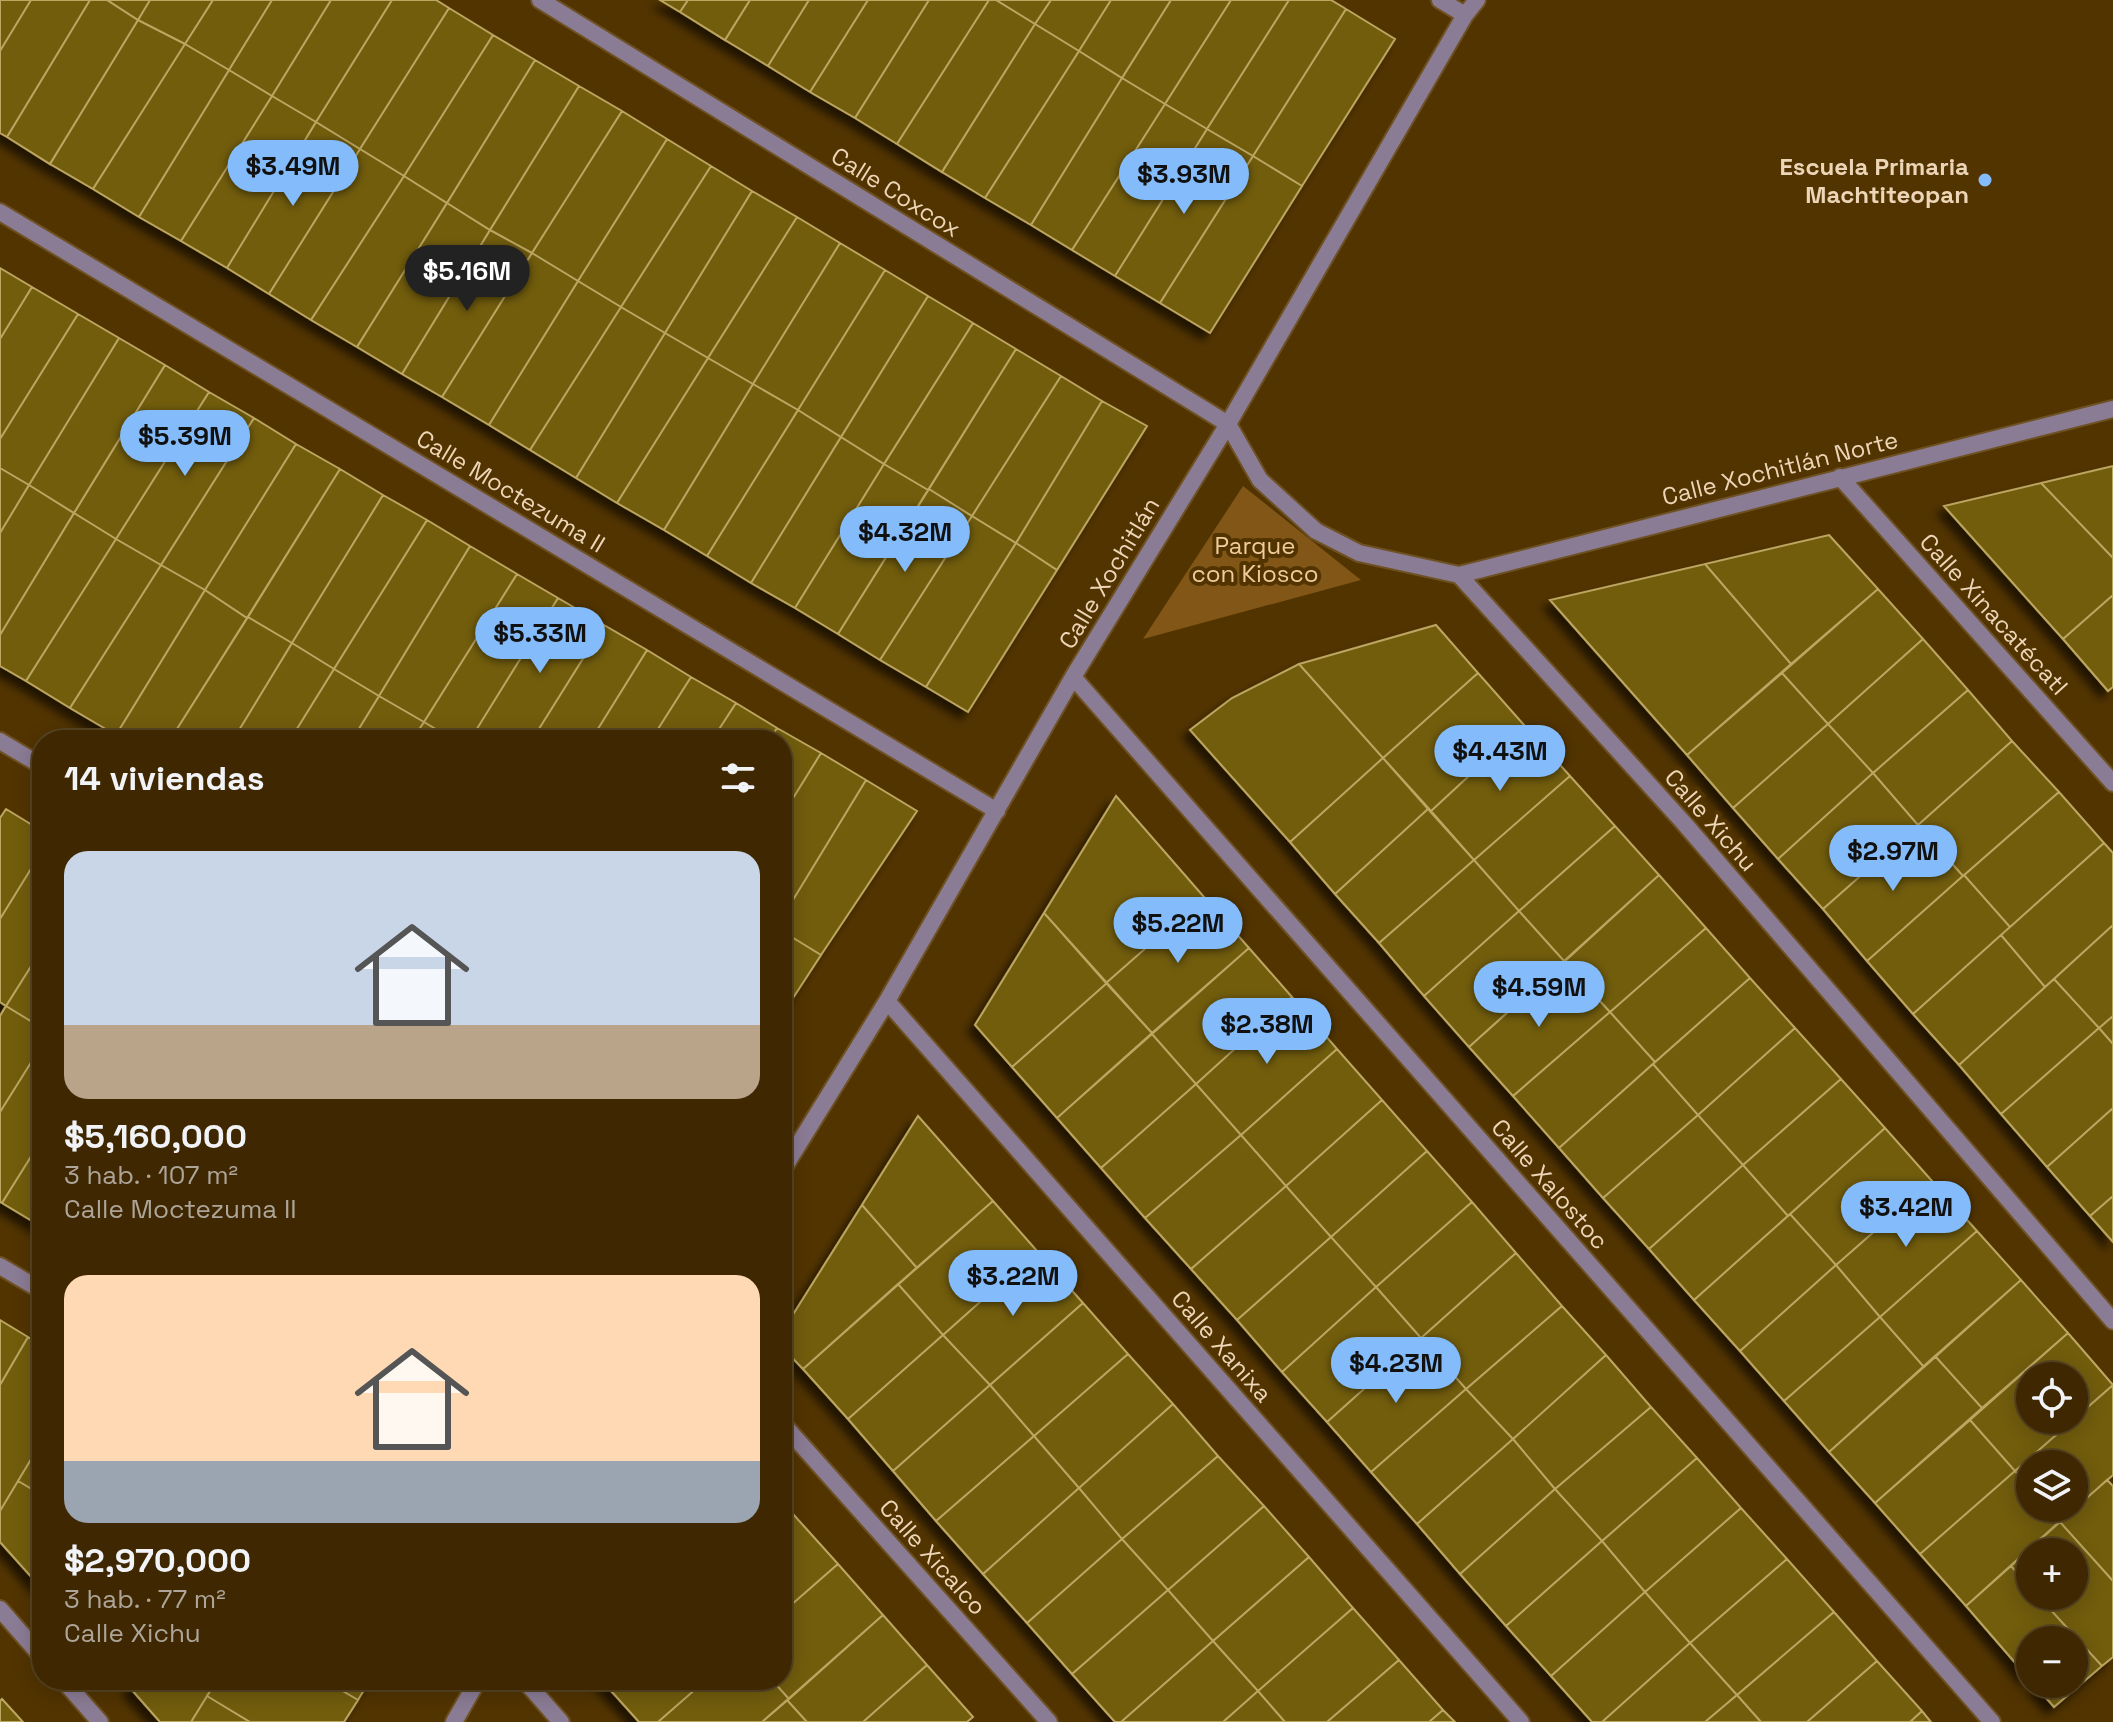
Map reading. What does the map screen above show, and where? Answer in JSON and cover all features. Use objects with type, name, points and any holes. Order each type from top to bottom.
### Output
[{"type":"street","name":"Calle Coxcox","points":[[540,0],[1228,424]]},
{"type":"street","points":[[1440,0],[1465,15]]},
{"type":"street","name":"Calle Xochitlán","points":[[792,1155],[887,1001],[1073,677],[1228,424],[1465,15],[1477,0]]},
{"type":"street","name":"Calle Moctezuma II","points":[[0,212],[997,811]]},
{"type":"street","name":"Calle Xochitlán Norte","points":[[1459,575],[2113,409]]},
{"type":"street","points":[[1228,424],[1260,480],[1316,531],[1359,553],[1459,575]]},
{"type":"street","name":"Calle Xinacatécatl","points":[[1840,477],[2113,783]]},
{"type":"street","name":"Calle Xichu","points":[[1459,575],[1683,822],[2113,1321]]},
{"type":"street","name":"Calle Xalostoc","points":[[1073,677],[1992,1722]]},
{"type":"street","points":[[0,741],[32,760]]},
{"type":"street","name":"Calle Xanixa","points":[[887,1001],[1521,1722]]},
{"type":"street","points":[[0,1266],[32,1285]]},
{"type":"street","name":"Calle Xicalco","points":[[792,1434],[1049,1722]]},
{"type":"street","points":[[0,1609],[32,1646]]},
{"type":"street","points":[[72,1690],[100,1722]]},
{"type":"street","points":[[454,1722],[472,1690]]},
{"type":"street","points":[[533,1690],[561,1722]]},
{"type":"green space","name":"Parque con Kiosco","points":[[1243,486],[1361,580],[1143,639]]},
{"type":"building","points":[[0,0],[31,0],[0,51]]},
{"type":"building","points":[[31,0],[90,0],[7,137],[0,133],[0,51]]},
{"type":"building","points":[[90,0],[107,0],[138,20],[50,164],[7,137]]},
{"type":"building","points":[[107,0],[150,0],[138,20]]},
{"type":"building","points":[[150,0],[213,0],[185,44],[138,20]]},
{"type":"building","points":[[213,0],[272,0],[229,70],[185,44]]},
{"type":"building","points":[[272,0],[331,0],[272,96],[229,70]]},
{"type":"building","points":[[331,0],[392,0],[316,122],[272,96]]},
{"type":"building","points":[[392,0],[436,0],[449,8],[360,149],[316,122]]},
{"type":"building","points":[[660,0],[688,0],[680,12]]},
{"type":"building","points":[[688,0],[750,0],[725,40],[680,12]]},
{"type":"building","points":[[750,0],[809,0],[768,66],[725,40]]},
{"type":"building","points":[[809,0],[868,0],[810,92],[768,66]]},
{"type":"building","points":[[868,0],[929,0],[855,118],[810,92]]},
{"type":"building","points":[[929,0],[989,0],[897,144],[855,118]]},
{"type":"building","points":[[989,0],[996,0],[1035,24],[942,172],[897,144]]},
{"type":"building","points":[[996,0],[1051,0],[1035,24]]},
{"type":"building","points":[[1051,0],[1111,0],[1079,51],[1035,24]]},
{"type":"building","points":[[1111,0],[1171,0],[1122,78],[1079,51]]},
{"type":"building","points":[[1171,0],[1231,0],[1165,104],[1122,78]]},
{"type":"building","points":[[1231,0],[1289,0],[1207,129],[1165,104]]},
{"type":"building","points":[[1289,0],[1331,0],[1346,9],[1253,156],[1207,129]]},
{"type":"building","points":[[449,8],[493,35],[404,176],[360,149]]},
{"type":"building","points":[[1346,9],[1395,39],[1302,186],[1253,156]]},
{"type":"building","points":[[138,20],[185,44],[93,189],[50,164]]},
{"type":"building","points":[[1035,24],[1079,51],[985,198],[942,172]]},
{"type":"building","points":[[493,35],[535,60],[447,203],[404,176]]},
{"type":"building","points":[[185,44],[229,70],[139,217],[93,189]]},
{"type":"building","points":[[1079,51],[1122,78],[1031,225],[985,198]]},
{"type":"building","points":[[535,60],[579,86],[490,230],[447,203]]},
{"type":"building","points":[[229,70],[272,96],[181,241],[139,217]]},
{"type":"building","points":[[1122,78],[1165,104],[1072,250],[1031,225]]},
{"type":"building","points":[[579,86],[622,111],[532,253],[490,230]]},
{"type":"building","points":[[272,96],[316,122],[227,268],[181,241]]},
{"type":"building","points":[[1165,104],[1207,129],[1115,276],[1072,250]]},
{"type":"building","points":[[622,111],[667,139],[578,281],[532,253]]},
{"type":"building","points":[[316,122],[360,149],[269,294],[227,268]]},
{"type":"building","points":[[1207,129],[1253,156],[1160,303],[1115,276]]},
{"type":"building","points":[[667,139],[711,166],[621,307],[578,281]]},
{"type":"building","points":[[360,149],[404,176],[311,320],[269,294]]},
{"type":"building","points":[[1253,156],[1302,186],[1210,333],[1160,303]]},
{"type":"building","points":[[711,166],[752,191],[665,333],[621,307]]},
{"type":"building","points":[[404,176],[447,203],[357,347],[311,320]]},
{"type":"building","points":[[752,191],[797,217],[708,358],[665,333]]},
{"type":"building","points":[[447,203],[490,230],[402,374],[357,347]]},
{"type":"building","points":[[797,217],[840,243],[753,384],[708,358]]},
{"type":"building","points":[[490,230],[532,253],[442,397],[402,374]]},
{"type":"building","points":[[840,243],[885,270],[798,410],[753,384]]},
{"type":"building","points":[[532,253],[578,281],[489,425],[442,397]]},
{"type":"building","points":[[0,268],[32,287],[0,339]]},
{"type":"building","points":[[885,270],[928,296],[841,437],[798,410]]},
{"type":"building","points":[[578,281],[621,307],[530,450],[489,425]]},
{"type":"building","points":[[32,287],[78,314],[0,439],[0,339]]},
{"type":"building","points":[[928,296],[973,323],[884,464],[841,437]]},
{"type":"building","points":[[621,307],[665,333],[576,478],[530,450]]},
{"type":"building","points":[[78,314],[119,338],[29,485],[0,468],[0,439]]},
{"type":"building","points":[[973,323],[1016,349],[928,490],[884,464]]},
{"type":"building","points":[[665,333],[708,358],[617,503],[576,478]]},
{"type":"building","points":[[119,338],[165,365],[74,513],[29,485]]},
{"type":"building","points":[[1016,349],[1061,376],[972,516],[929,489]]},
{"type":"building","points":[[708,358],[753,384],[664,530],[617,503]]},
{"type":"building","points":[[165,365],[209,392],[116,539],[74,513]]},
{"type":"building","points":[[1061,376],[1102,401],[1016,543],[972,516]]},
{"type":"building","points":[[753,384],[798,410],[707,556],[664,530]]},
{"type":"building","points":[[209,392],[254,418],[161,565],[116,539]]},
{"type":"building","points":[[1102,401],[1147,426],[1057,570],[1016,543]]},
{"type":"building","points":[[798,410],[841,437],[751,583],[707,556]]},
{"type":"building","points":[[254,418],[296,444],[205,590],[161,565]]},
{"type":"building","points":[[841,437],[884,464],[795,608],[751,583]]},
{"type":"building","points":[[296,444],[340,469],[247,618],[205,590]]},
{"type":"building","points":[[884,464],[928,490],[838,634],[795,608]]},
{"type":"building","points":[[2113,466],[2113,558],[2041,483]]},
{"type":"building","points":[[0,468],[29,485],[0,533]]},
{"type":"building","points":[[340,469],[383,495],[292,643],[248,617]]},
{"type":"building","points":[[2041,483],[2113,558],[2113,595],[2063,639],[1944,506]]},
{"type":"building","points":[[29,485],[74,513],[0,635],[0,533]]},
{"type":"building","points":[[929,489],[972,516],[880,660],[838,634]]},
{"type":"building","points":[[383,495],[427,520],[334,669],[292,643]]},
{"type":"building","points":[[74,513],[116,539],[26,681],[0,666],[0,635]]},
{"type":"building","points":[[972,516],[1016,543],[926,687],[880,660]]},
{"type":"building","points":[[427,520],[470,546],[379,696],[334,669]]},
{"type":"building","points":[[1829,535],[1878,589],[1791,664],[1705,564]]},
{"type":"building","points":[[116,539],[161,565],[70,708],[26,681]]},
{"type":"building","points":[[1016,543],[1057,570],[968,712],[926,687]]},
{"type":"building","points":[[470,546],[517,574],[424,722],[379,696]]},
{"type":"building","points":[[1705,564],[1791,664],[1687,755],[1550,600]]},
{"type":"building","points":[[161,565],[205,590],[119,730],[107,730],[70,708]]},
{"type":"building","points":[[517,574],[558,598],[476,730],[437,730],[424,722]]},
{"type":"building","points":[[1878,589],[1923,639],[1828,724],[1782,673]]},
{"type":"building","points":[[205,590],[247,618],[176,730],[119,730]]},
{"type":"building","points":[[2113,595],[2113,687],[2108,691],[2063,639]]},
{"type":"building","points":[[558,598],[604,625],[538,730],[476,730]]},
{"type":"building","points":[[248,617],[292,643],[239,730],[176,730]]},
{"type":"building","points":[[604,625],[647,650],[597,730],[538,730]]},
{"type":"building","points":[[1436,625],[1478,673],[1383,758],[1299,664]]},
{"type":"building","points":[[1923,639],[1968,690],[1873,773],[1828,724]]},
{"type":"building","points":[[292,643],[334,669],[296,730],[239,730]]},
{"type":"building","points":[[647,650],[691,677],[657,730],[597,730]]},
{"type":"building","points":[[1299,664],[1383,758],[1290,842],[1190,730],[1232,698]]},
{"type":"building","points":[[334,669],[379,696],[358,730],[296,730]]},
{"type":"building","points":[[1478,673],[1524,725],[1431,811],[1383,758]]},
{"type":"building","points":[[1782,673],[1828,724],[1733,808],[1687,755]]},
{"type":"building","points":[[691,677],[736,703],[718,730],[657,730]]},
{"type":"building","points":[[1968,690],[2012,741],[1918,825],[1873,773]]},
{"type":"building","points":[[379,696],[424,722],[419,730],[358,730]]},
{"type":"building","points":[[736,703],[777,728],[776,730],[718,730]]},
{"type":"building","points":[[424,722],[437,730],[419,730]]},
{"type":"building","points":[[1828,724],[1873,773],[1778,859],[1733,808]]},
{"type":"building","points":[[1524,725],[1570,776],[1474,860],[1431,811]]},
{"type":"building","points":[[792,737],[821,753],[792,800]]},
{"type":"building","points":[[2012,741],[2059,792],[1963,876],[1918,825]]},
{"type":"building","points":[[821,753],[866,780],[792,902],[792,800]]},
{"type":"building","points":[[1383,758],[1428,809],[1335,894],[1290,842]]},
{"type":"building","points":[[1873,773],[1918,825],[1823,909],[1778,859]]},
{"type":"building","points":[[1570,776],[1615,826],[1519,911],[1474,860]]},
{"type":"building","points":[[866,780],[917,811],[821,955],[792,937],[792,902]]},
{"type":"building","points":[[2059,792],[2104,843],[2010,927],[1964,875]]},
{"type":"building","points":[[1116,796],[1204,897],[1106,983],[1044,913]]},
{"type":"building","points":[[6,809],[32,825],[32,867],[0,919],[0,818]]},
{"type":"building","points":[[1428,809],[1474,860],[1379,943],[1335,894]]},
{"type":"building","points":[[1918,825],[1963,876],[1867,961],[1823,909]]},
{"type":"building","points":[[1615,826],[1659,875],[1564,961],[1519,911]]},
{"type":"building","points":[[2104,843],[2113,853],[2113,925],[2045,987],[2001,935]]},
{"type":"building","points":[[1474,860],[1519,911],[1424,996],[1379,943]]},
{"type":"building","points":[[32,867],[32,965],[6,1006],[0,1002],[0,919]]},
{"type":"building","points":[[1659,875],[1706,928],[1610,1012],[1564,962]]},
{"type":"building","points":[[1964,875],[2010,927],[1913,1014],[1867,961]]},
{"type":"building","points":[[1204,897],[1249,948],[1152,1033],[1106,983]]},
{"type":"building","points":[[1519,911],[1564,961],[1469,1047],[1424,996]]},
{"type":"building","points":[[1044,913],[1107,983],[1012,1067],[975,1025]]},
{"type":"building","points":[[2113,925],[2113,1016],[2099,1028],[2054,979]]},
{"type":"building","points":[[1706,928],[1750,978],[1655,1062],[1610,1012]]},
{"type":"building","points":[[2001,935],[2045,987],[1959,1065],[1913,1014]]},
{"type":"building","points":[[792,937],[821,955],[792,1000]]},
{"type":"building","points":[[1249,948],[1292,997],[1196,1084],[1152,1034]]},
{"type":"building","points":[[1564,962],[1610,1012],[1513,1096],[1469,1047]]},
{"type":"building","points":[[32,965],[32,1022],[6,1006]]},
{"type":"building","points":[[1750,978],[1795,1028],[1698,1115],[1653,1064]]},
{"type":"building","points":[[2054,979],[2099,1028],[2001,1114],[1959,1065]]},
{"type":"building","points":[[1107,983],[1152,1033],[1057,1118],[1012,1067]]},
{"type":"building","points":[[1292,997],[1337,1049],[1241,1135],[1196,1084]]},
{"type":"building","points":[[6,1006],[32,1022],[32,1061],[0,1112],[0,1016]]},
{"type":"building","points":[[1610,1012],[1655,1062],[1559,1148],[1513,1096]]},
{"type":"building","points":[[2113,1016],[2113,1044],[2099,1028]]},
{"type":"building","points":[[1795,1028],[1841,1079],[1743,1165],[1698,1115]]},
{"type":"building","points":[[2099,1028],[2113,1044],[2113,1108],[2047,1167],[2001,1114]]},
{"type":"building","points":[[1152,1034],[1196,1084],[1101,1168],[1057,1118]]},
{"type":"building","points":[[1337,1049],[1382,1100],[1286,1186],[1241,1135]]},
{"type":"building","points":[[32,1061],[32,1155],[2,1203],[0,1202],[0,1112]]},
{"type":"building","points":[[1653,1064],[1698,1115],[1603,1198],[1559,1148]]},
{"type":"building","points":[[1841,1079],[1885,1128],[1788,1216],[1743,1165]]},
{"type":"building","points":[[1196,1084],[1241,1135],[1145,1218],[1101,1168]]},
{"type":"building","points":[[1382,1100],[1427,1151],[1331,1237],[1286,1186]]},
{"type":"building","points":[[2113,1108],[2113,1196],[2090,1216],[2047,1167]]},
{"type":"building","points":[[1698,1115],[1743,1165],[1649,1249],[1603,1198]]},
{"type":"building","points":[[918,1116],[993,1201],[917,1268],[862,1205]]},
{"type":"building","points":[[1885,1128],[1932,1181],[1836,1265],[1790,1214]]},
{"type":"building","points":[[1241,1135],[1286,1186],[1191,1269],[1145,1218]]},
{"type":"building","points":[[1427,1151],[1472,1202],[1376,1287],[1331,1237]]},
{"type":"building","points":[[32,1155],[32,1221],[2,1203]]},
{"type":"building","points":[[1743,1165],[1788,1216],[1694,1300],[1649,1249]]},
{"type":"building","points":[[1932,1181],[1977,1231],[1880,1317],[1836,1265]]},
{"type":"building","points":[[1286,1186],[1331,1237],[1237,1320],[1191,1269]]},
{"type":"building","points":[[2113,1196],[2113,1242],[2090,1216]]},
{"type":"building","points":[[993,1201],[1037,1251],[943,1335],[898,1284]]},
{"type":"building","points":[[1472,1202],[1516,1253],[1421,1338],[1376,1287]]},
{"type":"building","points":[[862,1205],[917,1268],[803,1369],[792,1357],[792,1316]]},
{"type":"building","points":[[1790,1214],[1836,1265],[1740,1351],[1694,1300]]},
{"type":"building","points":[[1977,1231],[2021,1280],[1924,1367],[1880,1317]]},
{"type":"building","points":[[1331,1237],[1376,1287],[1282,1372],[1237,1320]]},
{"type":"building","points":[[1037,1251],[1083,1303],[990,1385],[943,1335]]},
{"type":"building","points":[[1516,1253],[1562,1306],[1466,1389],[1421,1338]]},
{"type":"building","points":[[1836,1265],[1880,1317],[1784,1401],[1740,1351]]},
{"type":"building","points":[[2021,1280],[2068,1333],[2035,1362],[2016,1362],[2016,1378],[1982,1408],[1935,1356]]},
{"type":"building","points":[[898,1284],[943,1335],[848,1419],[803,1369]]},
{"type":"building","points":[[1376,1287],[1421,1338],[1327,1422],[1282,1372]]},
{"type":"building","points":[[1083,1303],[1128,1354],[1034,1436],[990,1385]]},
{"type":"building","points":[[1562,1306],[1606,1355],[1513,1439],[1466,1389]]},
{"type":"building","points":[[1880,1317],[1924,1367],[1829,1452],[1784,1401]]},
{"type":"building","points":[[0,1320],[28,1337],[0,1385]]},
{"type":"building","points":[[2068,1333],[2113,1385],[2088,1407],[2088,1362],[2035,1362]]},
{"type":"building","points":[[943,1335],[990,1385],[893,1471],[848,1419]]},
{"type":"building","points":[[28,1337],[32,1340],[32,1458],[0,1511],[0,1385]]},
{"type":"building","points":[[1421,1338],[1466,1389],[1371,1472],[1327,1422]]},
{"type":"building","points":[[1128,1354],[1173,1404],[1079,1488],[1034,1436]]},
{"type":"building","points":[[1606,1355],[1651,1407],[1555,1489],[1513,1439]]},
{"type":"building","points":[[1935,1356],[1982,1408],[1875,1503],[1829,1452]]},
{"type":"building","points":[[2016,1379],[2016,1434],[2057,1434],[2039,1450],[2016,1450],[2015,1471],[1970,1420]]},
{"type":"building","points":[[990,1385],[1034,1436],[936,1521],[893,1471]]},
{"type":"building","points":[[2113,1385],[2113,1475],[2088,1497],[2088,1450],[2039,1450],[2057,1434],[2088,1434],[2088,1407]]},
{"type":"building","points":[[1466,1389],[1513,1439],[1417,1524],[1371,1472]]},
{"type":"building","points":[[1173,1404],[1218,1456],[1122,1539],[1079,1488]]},
{"type":"building","points":[[1651,1407],[1697,1458],[1602,1541],[1555,1489]]},
{"type":"building","points":[[1970,1420],[2015,1471],[1920,1554],[1875,1503]]},
{"type":"building","points":[[1034,1436],[1079,1488],[983,1574],[936,1521]]},
{"type":"building","points":[[1513,1439],[1555,1489],[1460,1574],[1417,1524]]},
{"type":"building","points":[[1218,1456],[1264,1506],[1168,1590],[1122,1539]]},
{"type":"building","points":[[32,1458],[32,1489],[18,1481]]},
{"type":"building","points":[[1697,1458],[1741,1508],[1645,1592],[1602,1541]]},
{"type":"building","points":[[2015,1471],[2016,1522],[2059,1522],[2041,1538],[2016,1538],[2016,1561],[1966,1606],[1920,1554]]},
{"type":"building","points":[[2107,1480],[2113,1486],[2113,1581],[2088,1553],[2088,1538],[2074,1538],[2060,1522],[2088,1522],[2088,1497]]},
{"type":"building","points":[[18,1481],[32,1489],[32,1578],[0,1542],[0,1511]]},
{"type":"building","points":[[1079,1488],[1122,1539],[1027,1623],[983,1574]]},
{"type":"building","points":[[1555,1489],[1602,1541],[1506,1626],[1460,1574]]},
{"type":"building","points":[[1264,1506],[1309,1557],[1213,1641],[1168,1590]]},
{"type":"building","points":[[1741,1508],[1787,1559],[1690,1643],[1645,1592]]},
{"type":"building","points":[[792,1515],[838,1564],[792,1604]]},
{"type":"building","points":[[2060,1522],[2074,1538],[2042,1538]]},
{"type":"building","points":[[1122,1539],[1168,1590],[1072,1674],[1027,1623]]},
{"type":"building","points":[[1602,1541],[1645,1592],[1551,1676],[1506,1626]]},
{"type":"building","points":[[2088,1553],[2113,1581],[2113,1657],[2102,1666],[2088,1651],[2088,1626],[2065,1626],[2051,1610],[2088,1610]]},
{"type":"building","points":[[1309,1557],[1353,1608],[1258,1691],[1213,1641]]},
{"type":"building","points":[[1787,1559],[1834,1612],[1737,1695],[1690,1643]]},
{"type":"building","points":[[838,1564],[883,1615],[789,1699],[781,1690],[792,1690],[792,1604]]},
{"type":"building","points":[[2011,1566],[2016,1572],[2016,1610],[2051,1610],[2065,1626],[2016,1626],[2016,1664],[1966,1606]]},
{"type":"building","points":[[1168,1590],[1213,1641],[1121,1722],[1115,1722],[1072,1674]]},
{"type":"building","points":[[1645,1592],[1690,1643],[1602,1722],[1592,1722],[1551,1676]]},
{"type":"building","points":[[1353,1608],[1399,1660],[1327,1722],[1285,1722],[1258,1691]]},
{"type":"building","points":[[1834,1612],[1877,1661],[1807,1722],[1761,1722],[1737,1695]]},
{"type":"building","points":[[883,1615],[927,1665],[863,1722],[807,1722],[787,1700]]},
{"type":"building","points":[[1213,1641],[1258,1691],[1223,1722],[1121,1722]]},
{"type":"building","points":[[1690,1643],[1737,1695],[1705,1722],[1602,1722]]},
{"type":"building","points":[[2088,1651],[2102,1666],[2088,1678]]},
{"type":"building","points":[[1399,1660],[1443,1710],[1429,1722],[1327,1722]]},
{"type":"building","points":[[1877,1661],[1922,1711],[1910,1722],[1807,1722]]},
{"type":"building","points":[[927,1665],[973,1717],[967,1722],[863,1722]]},
{"type":"building","points":[[132,1690],[211,1690],[191,1722],[160,1722]]},
{"type":"building","points":[[211,1690],[341,1690],[358,1700],[344,1722],[250,1722],[207,1696]]},
{"type":"building","points":[[341,1690],[364,1690],[358,1700]]},
{"type":"building","points":[[610,1690],[695,1690],[658,1722],[639,1722]]},
{"type":"building","points":[[695,1690],[781,1690],[789,1699],[762,1722],[658,1722]]},
{"type":"building","points":[[1258,1691],[1285,1722],[1223,1722]]},
{"type":"building","points":[[1737,1695],[1761,1722],[1705,1722]]},
{"type":"building","points":[[207,1696],[250,1722],[191,1722]]},
{"type":"building","points":[[2046,1698],[2065,1698],[2054,1707]]},
{"type":"building","points":[[2,1699],[23,1722],[0,1722]]},
{"type":"building","points":[[787,1700],[807,1722],[762,1722]]},
{"type":"building","points":[[1443,1710],[1455,1722],[1429,1722]]},
{"type":"building","points":[[1922,1711],[1931,1722],[1910,1722]]},
{"type":"place","name":"Escuela Primaria Machtiteopan","points":[[1985,180]]}]
